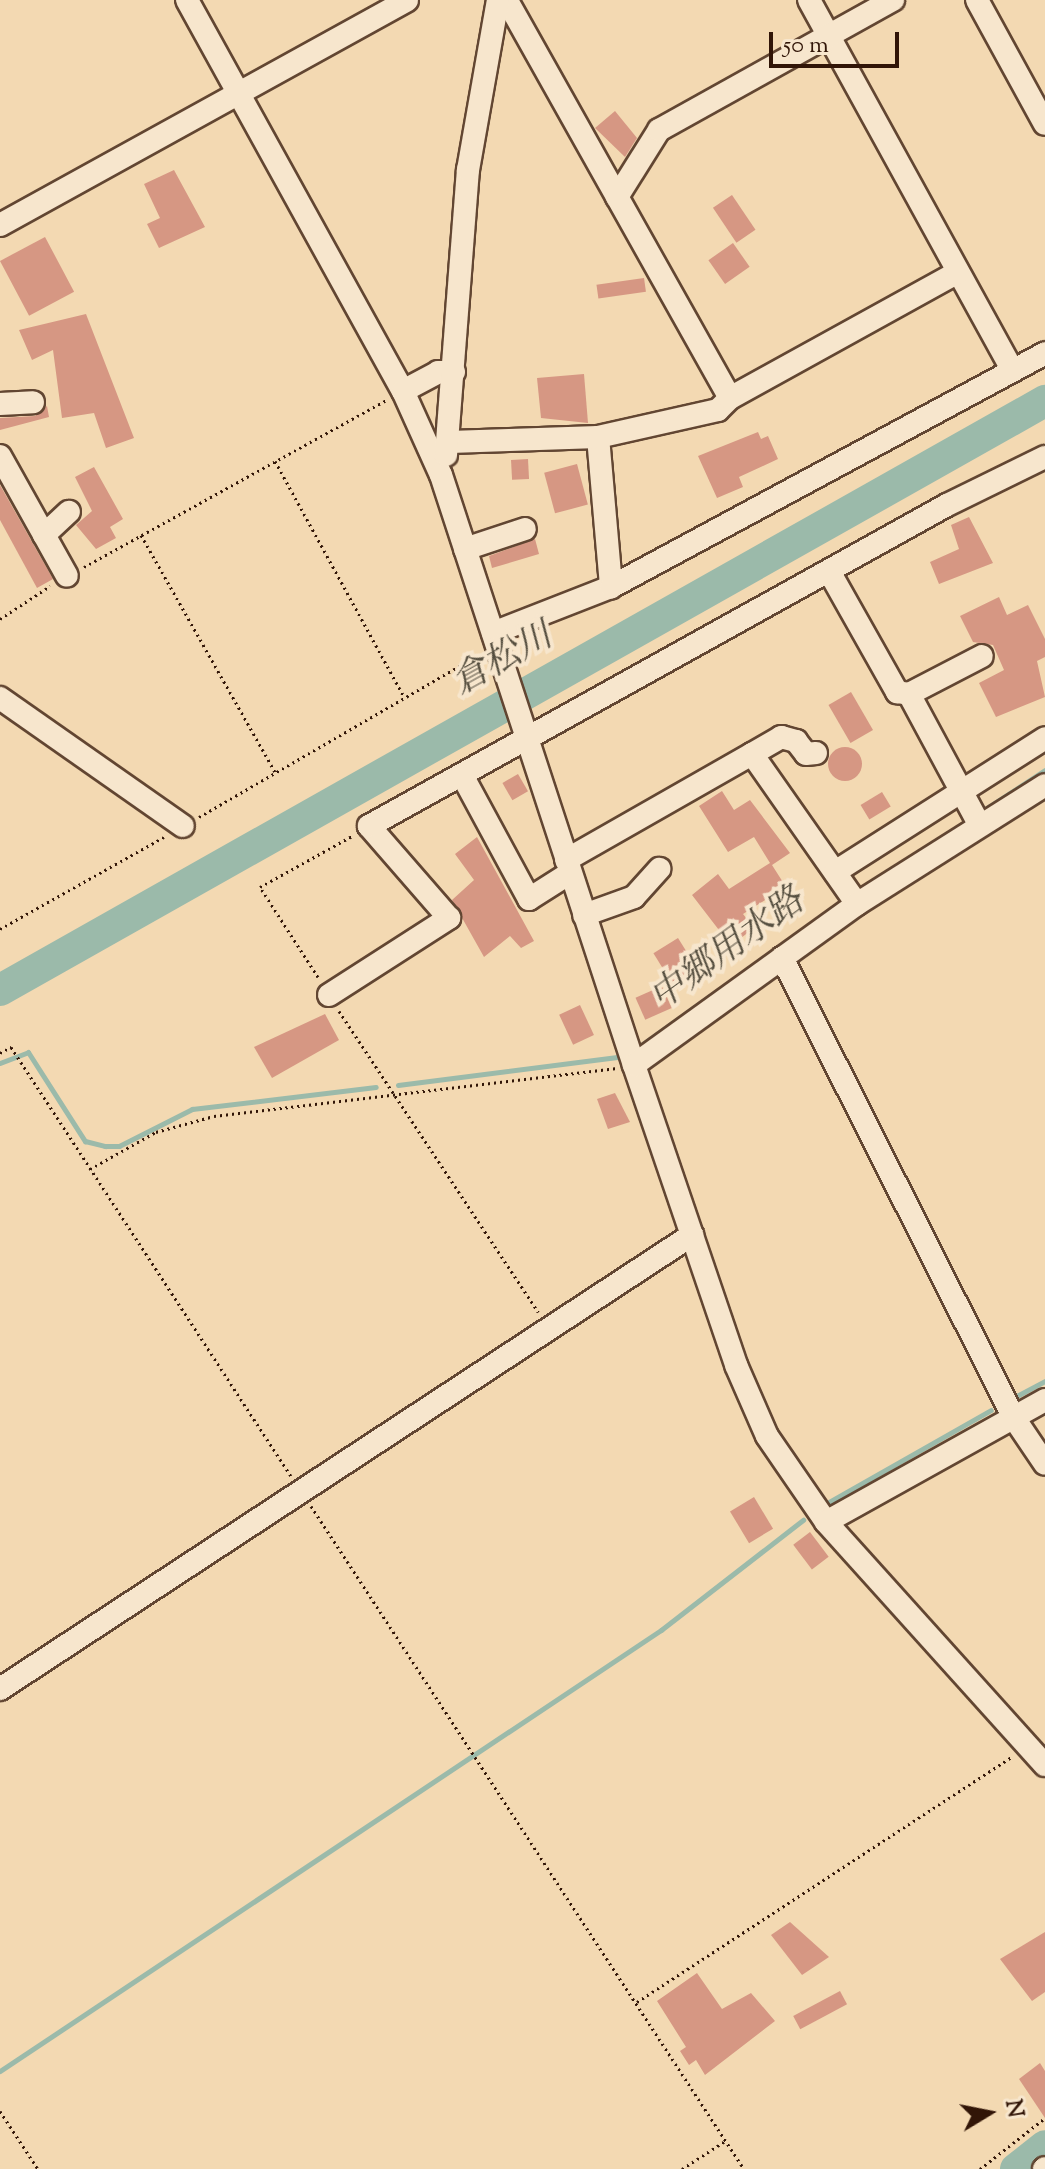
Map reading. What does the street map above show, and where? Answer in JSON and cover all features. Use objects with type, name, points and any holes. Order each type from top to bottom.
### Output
[{"type":"street","points":[[187,0],[403,391],[441,475],[634,1065],[692,1235],[767,1436],[826,1522],[1045,1765]]},
{"type":"street","points":[[0,225],[407,0]]},
{"type":"street","points":[[441,475],[450,442],[468,170],[498,0]]},
{"type":"street","points":[[507,0],[730,398]]},
{"type":"street","points":[[809,0],[1013,371]]},
{"type":"street","points":[[617,197],[659,130],[893,0]]},
{"type":"street","points":[[977,0],[1045,124]]},
{"type":"street","points":[[450,442],[598,437],[718,410],[730,398],[958,272]]},
{"type":"street","points":[[495,639],[1045,353]]},
{"type":"street","points":[[403,391],[438,372],[454,372]]},
{"type":"street","points":[[0,404],[33,402]]},
{"type":"street","points":[[598,437],[610,580]]},
{"type":"street","points":[[0,456],[67,576]]},
{"type":"street","points":[[329,995],[449,918],[369,826],[1045,457]]},
{"type":"street","points":[[610,580],[781,479]]},
{"type":"street","points":[[44,535],[69,512]]},
{"type":"street","points":[[465,549],[525,529]]},
{"type":"street","points":[[830,573],[897,692],[909,694],[982,656]]},
{"type":"street","points":[[909,694],[979,824]]},
{"type":"street","points":[[0,698],[183,826]]},
{"type":"street","points":[[462,775],[529,899],[568,867],[781,737],[796,741],[806,754],[816,753]]},
{"type":"street","points":[[835,872],[1045,738]]},
{"type":"street","points":[[752,754],[857,904]]},
{"type":"street","points":[[634,1065],[857,904],[1045,785]]},
{"type":"street","points":[[584,915],[634,897],[659,869]]},
{"type":"street","points":[[782,958],[1014,1418],[1045,1464]]},
{"type":"street","points":[[0,1689],[692,1235]]},
{"type":"street","points":[[826,1522],[1045,1400]]},
{"type":"path","points":[[0,619],[67,576],[403,391]]},
{"type":"path","points":[[275,461],[404,697]]},
{"type":"path","points":[[141,535],[275,772]]},
{"type":"path","points":[[0,929],[404,697],[495,639]]},
{"type":"path","points":[[369,826],[260,887],[393,1096],[548,1327]]},
{"type":"path","points":[[0,1053],[11,1047],[744,2169]]},
{"type":"path","points":[[90,1169],[184,1122],[634,1065]]},
{"type":"path","points":[[636,2002],[1029,1746]]},
{"type":"path","points":[[0,2111],[38,2169]]},
{"type":"path","points":[[980,2169],[1045,2118]]},
{"type":"path","points":[[682,2169],[725,2141]]},
{"type":"building","points":[[615,111],[637,138],[625,157],[595,128]]},
{"type":"building","points":[[174,170],[205,227],[159,248],[147,224],[160,218],[144,184]]},
{"type":"building","points":[[732,195],[755,230],[736,243],[713,208]]},
{"type":"building","points":[[45,237],[74,292],[29,316],[0,261]]},
{"type":"building","points":[[733,243],[750,267],[725,284],[708,260]]},
{"type":"building","points":[[644,278],[646,292],[598,299],[596,285]]},
{"type":"building","points":[[86,314],[134,438],[106,448],[94,413],[62,418],[53,350],[32,360],[19,330]]},
{"type":"building","points":[[584,374],[588,423],[541,418],[537,378]]},
{"type":"building","points":[[47,406],[49,417],[0,430],[0,418],[35,416]]},
{"type":"building","points":[[758,432],[761,439],[768,436],[778,459],[739,477],[743,487],[717,498],[698,456]]},
{"type":"building","points":[[528,459],[529,479],[512,480],[511,460]]},
{"type":"building","points":[[577,464],[588,505],[555,513],[544,473]]},
{"type":"building","points":[[94,467],[123,519],[110,527],[116,538],[96,549],[76,525],[92,511],[75,477]]},
{"type":"building","points":[[0,485],[53,579],[37,588],[0,520]]},
{"type":"building","points":[[969,517],[993,563],[939,584],[930,562],[959,549],[951,525]]},
{"type":"building","points":[[535,539],[539,554],[492,568],[489,556]]},
{"type":"building","points":[[999,597],[1007,615],[1028,605],[1045,639],[1045,657],[1037,661],[1045,697],[996,717],[979,683],[1004,670],[993,645],[973,642],[960,616]]},
{"type":"building","points":[[851,692],[873,730],[850,743],[828,705]]},
{"type":"building","points":[[845,747],[857,752],[862,764],[857,776],[845,781],[833,776],[828,764],[833,752]]},
{"type":"building","points":[[518,774],[528,791],[512,800],[502,783]]},
{"type":"building","points":[[722,791],[734,810],[750,800],[790,853],[772,865],[786,887],[743,914],[754,928],[724,951],[716,940],[722,934],[692,895],[718,874],[729,889],[770,863],[754,837],[728,852],[699,806]]},
{"type":"building","points":[[882,792],[891,807],[869,819],[861,805]]},
{"type":"building","points":[[477,837],[534,941],[521,948],[510,936],[484,957],[452,900],[474,880],[455,854]]},
{"type":"building","points":[[678,938],[696,967],[671,982],[653,953]]},
{"type":"building","points":[[662,986],[672,1008],[645,1020],[636,998]]},
{"type":"building","points":[[580,1005],[594,1035],[573,1045],[559,1015]]},
{"type":"building","points":[[325,1014],[339,1040],[272,1078],[254,1047]]},
{"type":"building","points":[[615,1093],[630,1122],[608,1129],[597,1099]]},
{"type":"building","points":[[754,1497],[773,1529],[749,1543],[730,1511]]},
{"type":"building","points":[[810,1532],[829,1557],[812,1569],[793,1545]]},
{"type":"building","points":[[790,1922],[829,1957],[802,1975],[771,1935]]},
{"type":"building","points":[[1045,1932],[1045,1992],[1032,2001],[1000,1959]]},
{"type":"building","points":[[697,1973],[722,2009],[751,1993],[775,2021],[705,2075],[696,2060],[689,2065],[680,2051],[686,2047],[657,2001]]},
{"type":"building","points":[[840,1991],[847,2004],[800,2029],[793,2016]]},
{"type":"building","points":[[1040,2063],[1045,2071],[1045,2118],[1019,2079]]},
{"type":"waterway","name":"倉松川","points":[[0,990],[1045,401]]},
{"type":"waterway","name":"中郷用水路","points":[[979,813],[1045,770]]},
{"type":"waterway","name":"中郷用水路","points":[[858,891],[968,820]]},
{"type":"waterway","name":"中郷用水路","points":[[640,1046],[781,945]]},
{"type":"waterway","name":"中郷用水路","points":[[0,1063],[28,1052],[85,1141],[105,1146],[119,1146],[192,1109],[376,1087]]},
{"type":"waterway","name":"中郷用水路","points":[[398,1085],[617,1057]]},
{"type":"waterway","points":[[1011,1399],[1045,1381]]},
{"type":"waterway","points":[[829,1502],[991,1410]]},
{"type":"waterway","points":[[0,2071],[661,1630],[803,1520]]},
{"type":"waterway","points":[[1016,2169],[1045,2146]]}]
